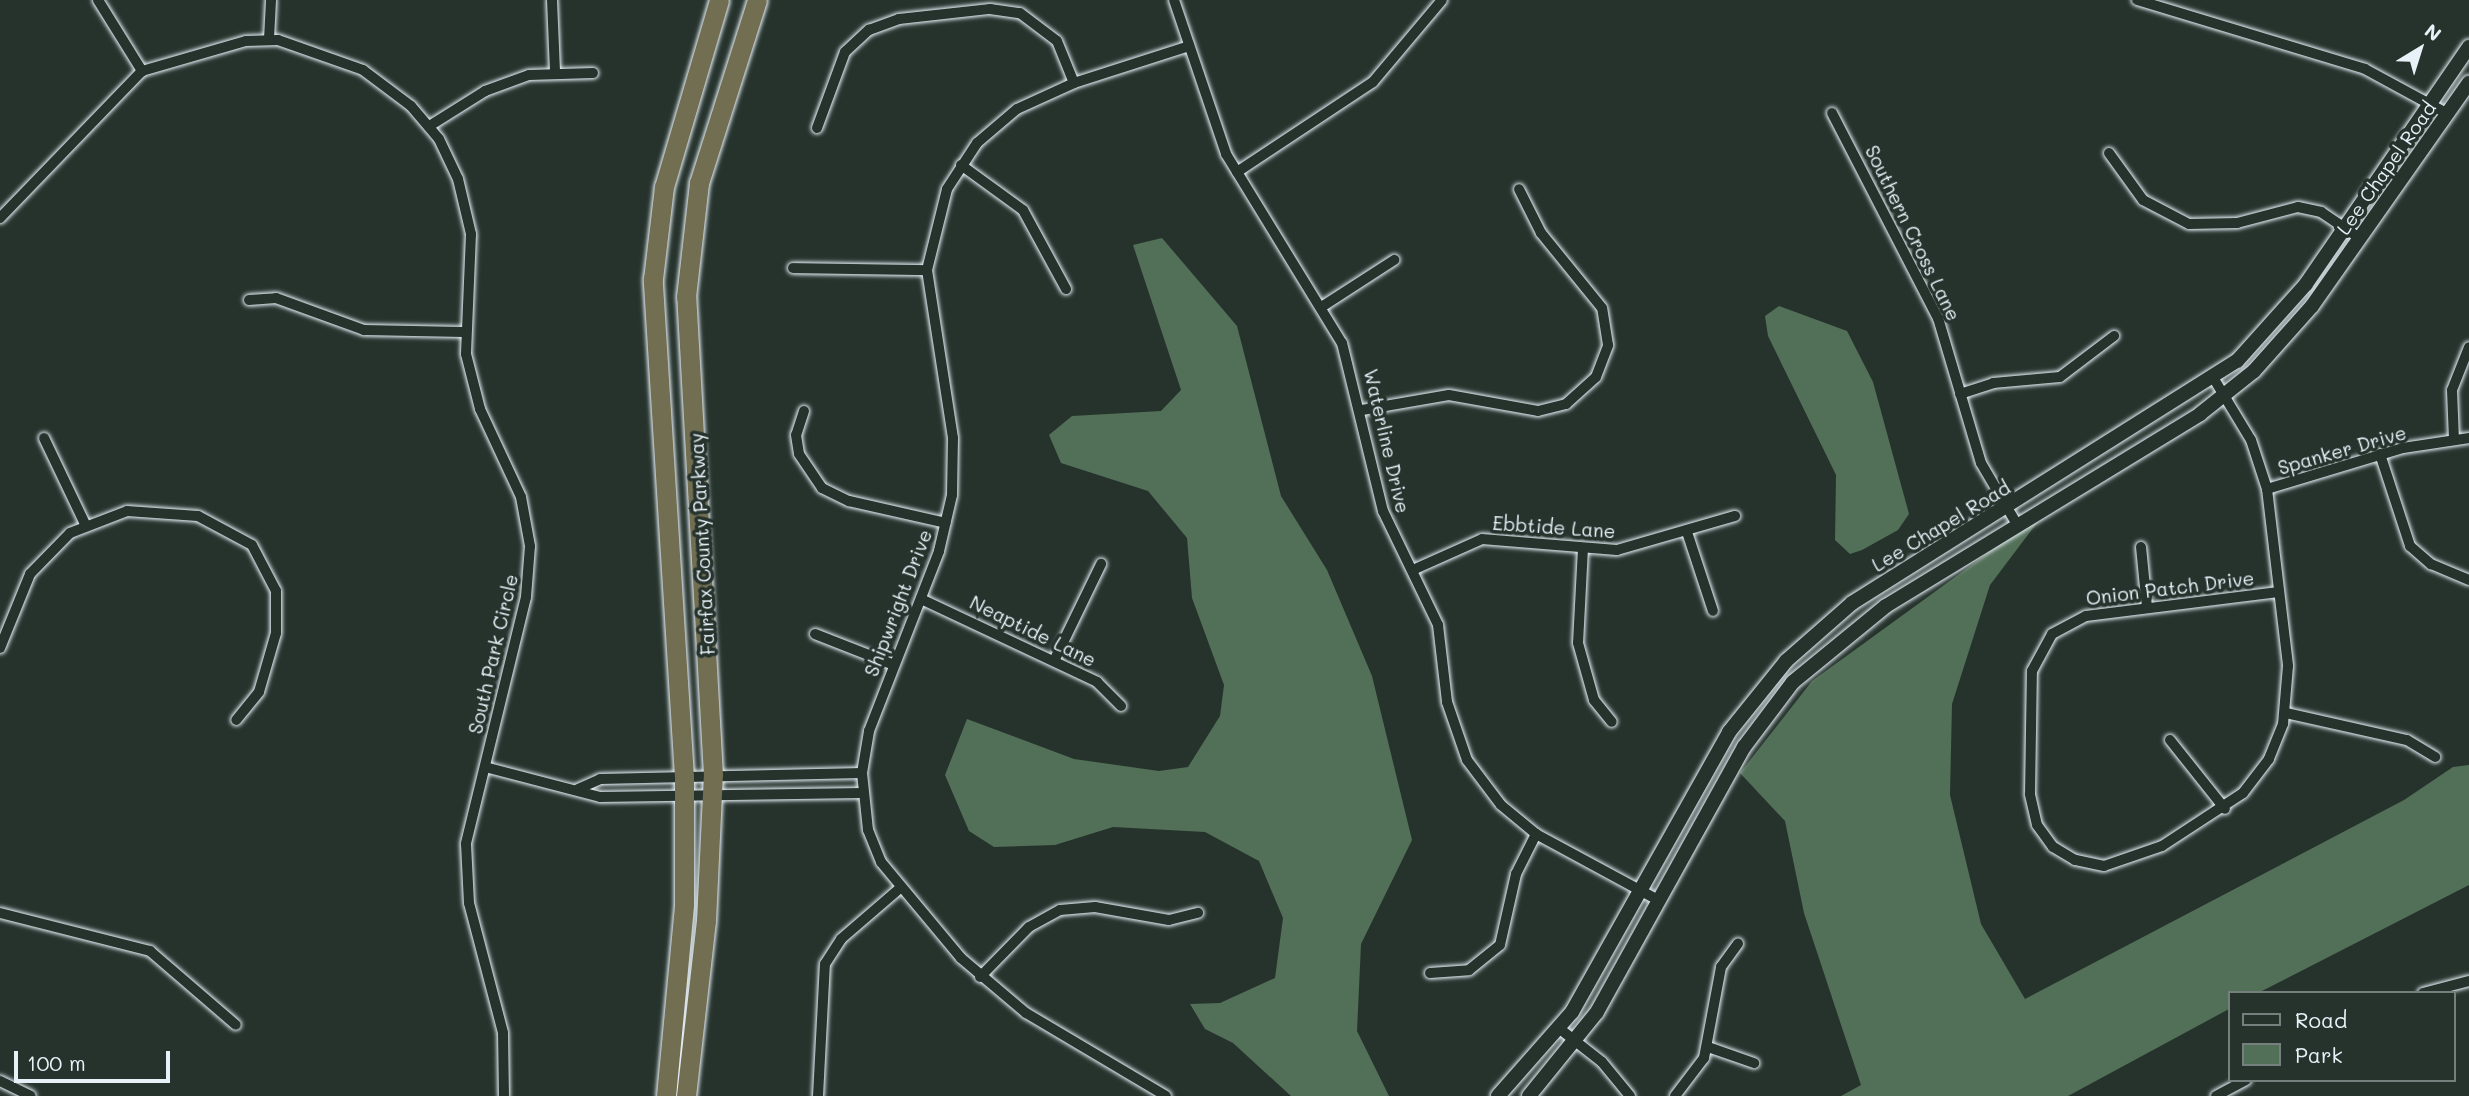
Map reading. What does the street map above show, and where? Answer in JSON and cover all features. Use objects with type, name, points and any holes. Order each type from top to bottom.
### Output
[{"type":"highway","name":"Fairfax County Parkway","points":[[666,1096],[684,904],[684,777],[653,279],[664,187],[719,0]]},
{"type":"highway","name":"Fairfax County Parkway","points":[[686,1096],[713,775],[686,297],[699,183],[757,0]]},
{"type":"main road","name":"Lee Chapel Road","points":[[1498,1096],[1560,1029],[1641,891],[1729,732],[1786,661],[1852,603],[2214,379],[2272,327],[2469,47]]},
{"type":"main road","name":"Lee Chapel Road","points":[[1529,1096],[1577,1041],[1744,747],[1809,665],[1886,606],[2225,396],[2290,334],[2361,239],[2469,83]]},
{"type":"street","points":[[98,0],[142,71]]},
{"type":"street","points":[[269,39],[271,0]]},
{"type":"street","points":[[552,0],[555,71]]},
{"type":"street","name":"Waterline Drive","points":[[1174,0],[1237,172],[1322,306],[1342,343],[1362,410],[1383,511],[1415,569],[1438,625],[1447,702],[1462,748],[1490,793],[1536,834],[1658,900]]},
{"type":"street","points":[[1237,172],[1373,82],[1442,0]]},
{"type":"street","points":[[2137,0],[2365,69],[2431,102],[2448,114]]},
{"type":"street","points":[[817,128],[845,51],[869,30],[899,19],[990,9],[1020,13],[1057,41],[1074,83]]},
{"type":"street","name":"South Park Circle","points":[[0,218],[142,71],[204,50],[269,39],[363,70],[431,125],[468,216],[471,272],[463,332],[480,409],[521,497],[530,547],[526,597],[485,767],[470,815],[466,875],[503,1033],[504,1096]]},
{"type":"street","name":"Shipwright Drive","points":[[1166,1096],[1026,1013],[980,977],[898,889],[874,849],[862,793],[862,773],[869,731],[921,599],[946,523],[953,438],[927,270],[939,208],[961,165],[1005,118],[1074,83],[1189,46]]},
{"type":"street","points":[[431,125],[485,90],[555,71],[593,73]]},
{"type":"street","name":"Southern Cross Lane","points":[[1832,113],[1938,318],[1981,463],[2018,526]]},
{"type":"street","points":[[2109,153],[2143,200],[2189,224],[2237,223],[2298,207],[2344,227],[2361,239]]},
{"type":"street","points":[[961,165],[1023,210],[1066,289]]},
{"type":"street","points":[[1362,410],[1449,395],[1538,411],[1566,404],[1596,377],[1608,345],[1602,308],[1541,233],[1519,189]]},
{"type":"street","points":[[1322,306],[1394,260]]},
{"type":"street","points":[[793,268],[927,270]]},
{"type":"street","points":[[249,300],[276,298],[364,330],[463,332]]},
{"type":"street","points":[[1960,394],[1993,383],[2060,377],[2114,335]]},
{"type":"street","points":[[2454,440],[2452,390],[2469,347]]},
{"type":"street","name":"Onion Patch Drive","points":[[2214,379],[2251,440],[2267,489],[2279,592],[2286,713],[2261,772],[2225,809],[2127,863],[2104,866],[2061,853],[2034,818],[2030,701],[2036,657],[2070,622],[2147,607],[2279,592]]},
{"type":"street","points":[[804,411],[796,443],[822,488],[849,501],[946,523]]},
{"type":"street","points":[[44,438],[85,524]]},
{"type":"street","name":"Spanker Drive","points":[[2267,489],[2380,454],[2469,438]]},
{"type":"street","points":[[2380,454],[2410,545],[2431,564],[2469,580]]},
{"type":"street","points":[[0,648],[30,574],[85,524],[127,510],[172,510],[225,526],[259,554],[273,580],[278,620],[259,692],[236,720]]},
{"type":"street","name":"Ebbtide Lane","points":[[1415,569],[1482,539],[1628,549],[1735,516]]},
{"type":"street","points":[[1687,532],[1713,611]]},
{"type":"street","points":[[2141,547],[2147,607]]},
{"type":"street","points":[[1583,548],[1578,643],[1594,700],[1612,722]]},
{"type":"street","points":[[1054,660],[1101,564]]},
{"type":"street","name":"Neaptide Lane","points":[[921,599],[1104,686],[1121,706]]},
{"type":"street","points":[[816,634],[894,665]]},
{"type":"street","points":[[2286,713],[2407,740],[2435,757]]},
{"type":"street","points":[[2170,740],[2225,809]]},
{"type":"street","points":[[485,767],[600,796],[862,793]]},
{"type":"street","points":[[578,789],[600,779],[862,773]]},
{"type":"street","points":[[1430,973],[1469,970],[1500,945],[1516,874],[1536,834]]},
{"type":"street","points":[[818,1096],[825,964],[841,939],[898,889]]},
{"type":"street","points":[[980,977],[1029,927],[1060,910],[1095,907],[1169,920],[1198,913]]},
{"type":"street","points":[[0,913],[150,951],[236,1025]]},
{"type":"street","points":[[1675,1096],[1708,1047],[1721,967],[1738,944]]},
{"type":"street","points":[[2431,991],[2469,981]]},
{"type":"street","points":[[1560,1029],[1577,1041],[1630,1096]]},
{"type":"street","points":[[1708,1047],[1754,1063]]},
{"type":"street","points":[[0,1081],[31,1096]]},
{"type":"street","points":[[2216,1096],[2232,1092]]},
{"type":"green space","points":[[1162,238],[1237,326],[1281,496],[1327,570],[1372,676],[1412,840],[1361,944],[1357,1031],[1389,1096],[1291,1096],[1233,1043],[1205,1029],[1190,1004],[1220,1003],[1275,978],[1283,918],[1259,861],[1205,832],[1113,827],[1055,845],[994,847],[969,831],[945,775],[967,719],[1074,759],[1159,771],[1188,767],[1220,716],[1224,685],[1192,598],[1187,538],[1148,491],[1061,463],[1049,435],[1072,416],[1161,411],[1181,390],[1133,245]]},
{"type":"green space","points":[[1779,306],[1847,331],[1873,382],[1909,514],[1898,530],[1850,554],[1835,540],[1836,475],[1768,336],[1765,316]]},
{"type":"green space","points":[[2046,511],[1990,585],[1952,704],[1950,795],[1981,924],[2025,999],[2404,800],[2453,767],[2469,765],[2469,885],[2262,991],[2228,991],[2228,1010],[2068,1096],[1841,1096],[1861,1085],[1804,913],[1785,821],[1740,773],[1812,681]]}]
